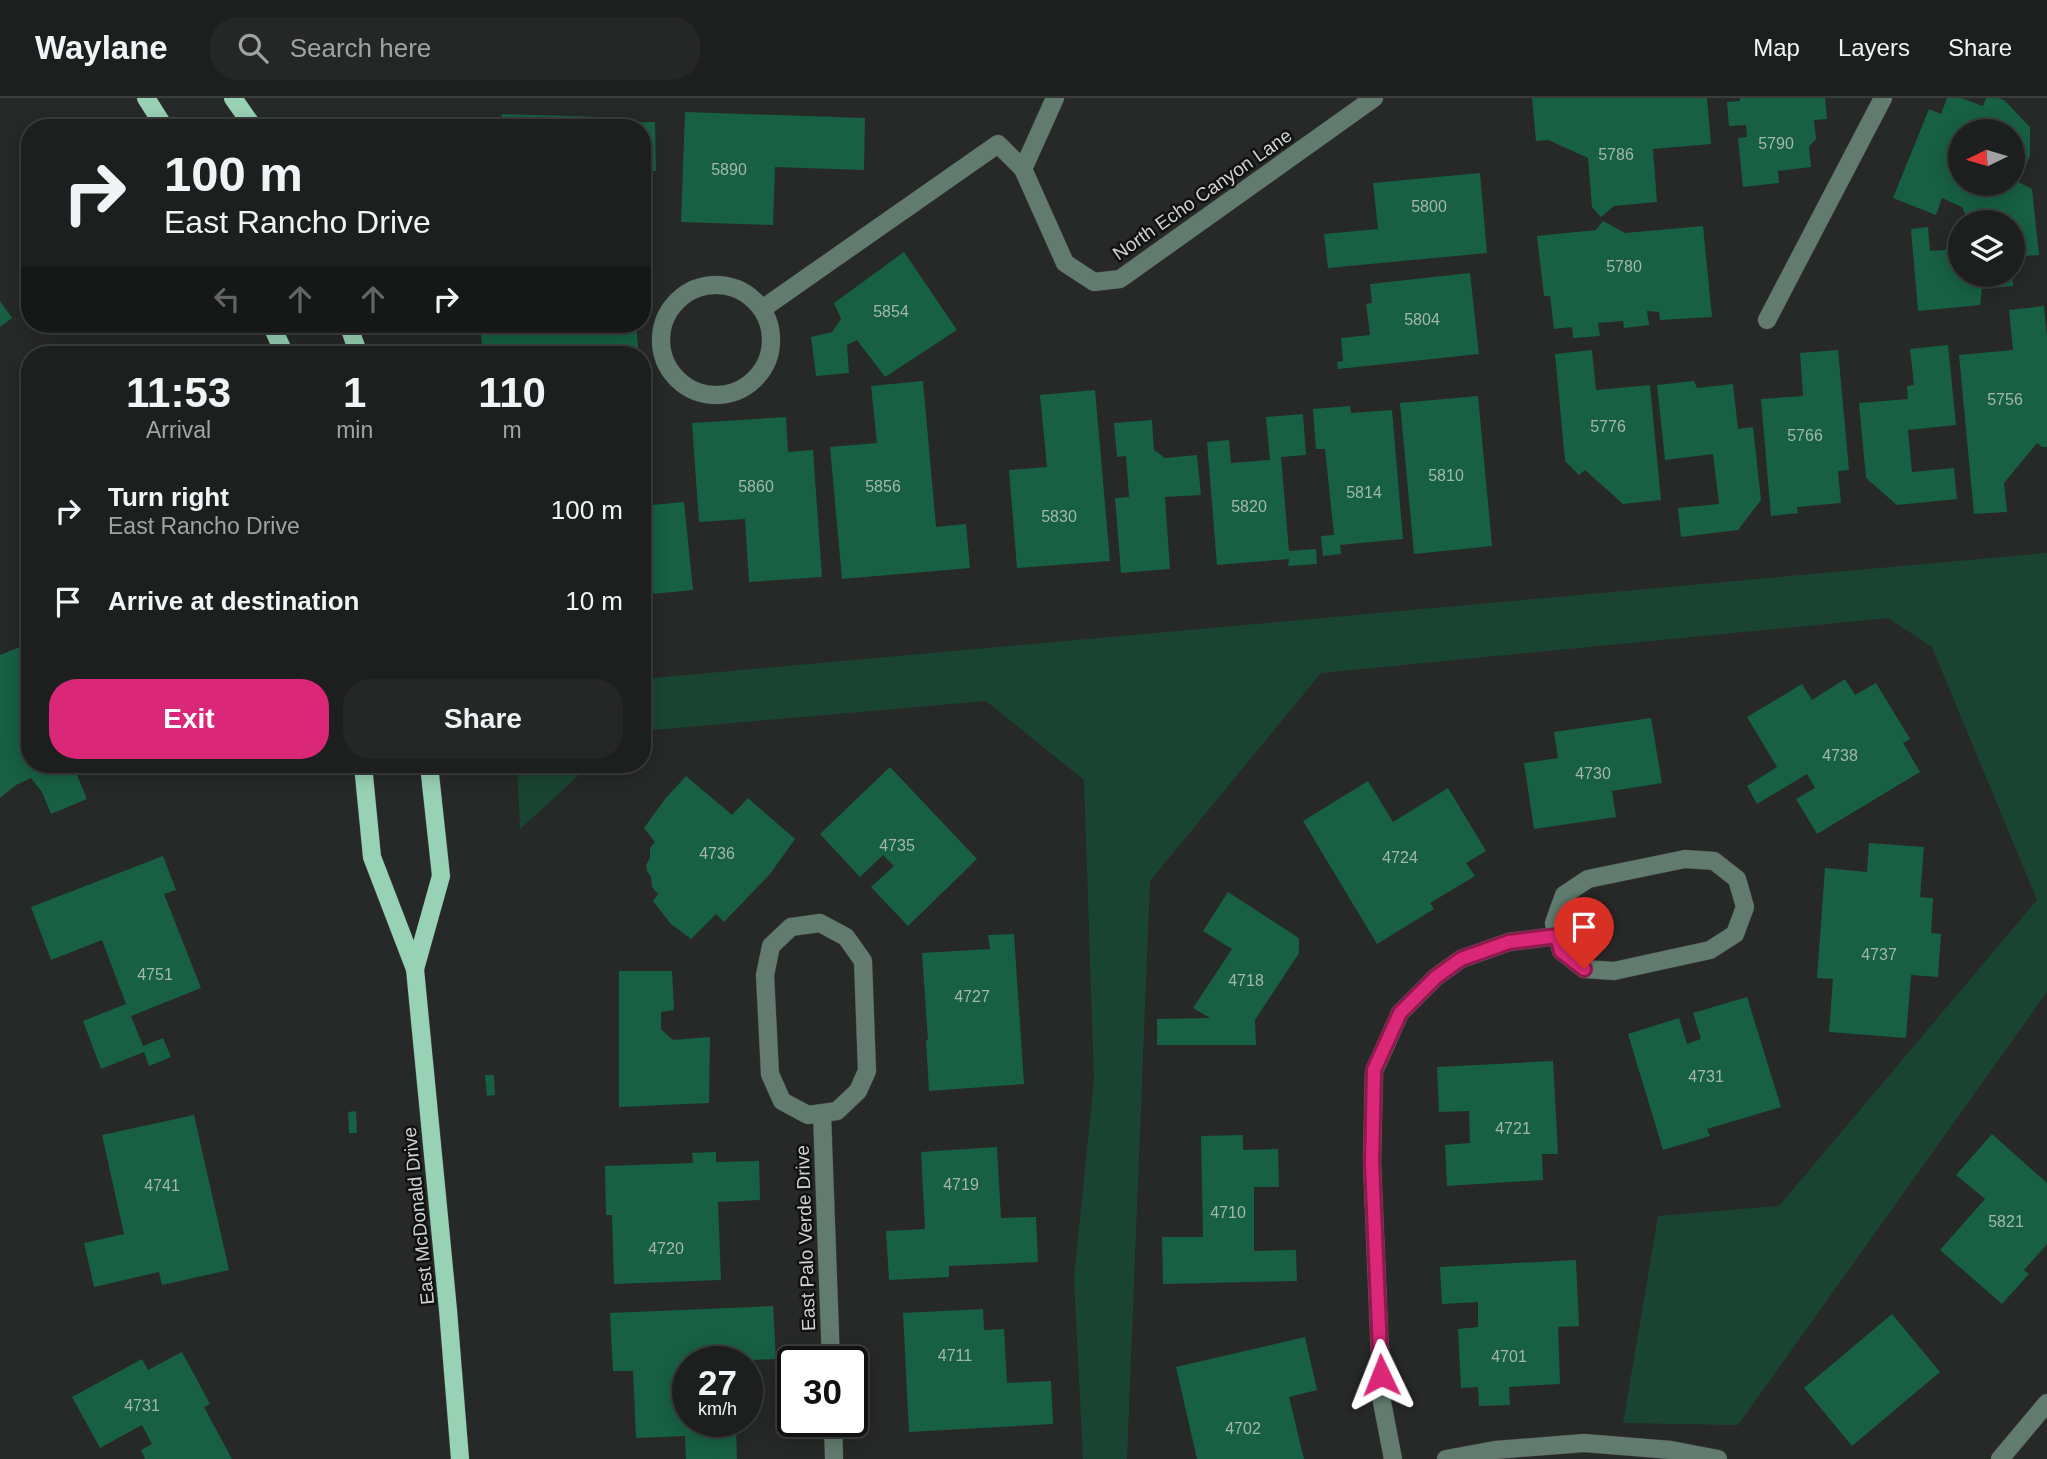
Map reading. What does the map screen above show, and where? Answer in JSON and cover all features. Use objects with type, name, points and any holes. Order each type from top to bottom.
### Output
[{"type":"main road","points":[[146,98],[159,119]]},
{"type":"main road","points":[[233,98],[248,119]]},
{"type":"main road","name":"East McDonald Drive","points":[[364,773],[372,857],[415,969],[460,1459]]},
{"type":"main road","name":"East McDonald Drive","points":[[415,969],[441,876],[430,773]]},
{"type":"street","points":[[1023,169],[1055,98]]},
{"type":"street","name":"North Echo Canyon Lane","points":[[762,309],[998,144],[1023,169],[1065,263],[1094,282],[1120,279],[1374,98]]},
{"type":"street","points":[[1767,320],[1883,98]]},
{"type":"street","points":[[719,284],[736,287],[750,296],[762,309],[769,323],[772,339],[769,355],[763,370],[739,391],[724,395],[700,393],[678,381],[668,369],[662,353],[664,319],[673,304],[686,293],[701,286],[719,284]]},
{"type":"street","points":[[1685,859],[1714,861],[1737,879],[1745,907],[1735,934],[1710,950],[1614,971],[1584,969],[1561,951],[1557,936],[1554,923],[1564,895],[1588,879],[1685,859]]},
{"type":"street","points":[[820,923],[846,937],[863,961],[867,1071],[858,1091],[844,1105],[837,1111],[822,1114],[808,1115],[782,1101],[770,1074],[765,975],[771,946],[791,927],[820,923]]},
{"type":"street","points":[[1393,1459],[1382,1402],[1372,1163],[1374,1070],[1400,1013],[1436,977],[1461,959],[1509,942],[1557,936]]},
{"type":"street","name":"East Palo Verde Drive","points":[[822,1114],[830,1346]]},
{"type":"street","points":[[2000,1459],[2047,1403]]},
{"type":"street","points":[[833,1437],[834,1459]]},
{"type":"street","points":[[1446,1459],[1495,1450],[1584,1443],[1671,1450],[1718,1459]]},
{"type":"green space","points":[[2047,553],[2047,992],[1738,1425],[1623,1423],[1658,1216],[1779,1206],[2037,900],[1932,647],[1888,618],[1321,673],[1150,881],[1127,1459],[1083,1459],[1074,1278],[1094,1080],[1084,780],[986,701],[651,730],[651,678]]},
{"type":"green space","points":[[517,773],[581,773],[520,829]]},
{"type":"building","points":[[1532,98],[1707,98],[1711,144],[1653,149],[1657,202],[1614,206],[1601,217],[1592,207],[1588,158],[1548,140],[1536,141]]},
{"type":"building","points":[[1740,98],[1825,98],[1827,119],[1814,120],[1816,139],[1809,147],[1811,167],[1778,171],[1779,183],[1743,187],[1738,138],[1747,137],[1746,125],[1729,126],[1727,102],[1740,101]]},
{"type":"building","points":[[1947,98],[1961,98],[1983,106],[1986,98],[1998,98],[2004,100],[2022,119],[1948,119],[1948,196],[2025,196],[2025,186],[2032,189],[2039,255],[2025,256],[2025,210],[1963,210],[1942,198],[1936,215],[1893,198],[1929,109],[1941,114]]},
{"type":"building","points":[[685,112],[865,118],[864,170],[775,167],[773,225],[681,222]]},
{"type":"building","points":[[502,114],[603,117],[603,119],[502,119]]},
{"type":"building","points":[[651,122],[655,122],[656,171],[651,171]]},
{"type":"building","points":[[2025,122],[2030,127],[2030,156],[2025,167]]},
{"type":"building","points":[[1480,173],[1487,253],[1328,268],[1324,234],[1378,229],[1373,183]]},
{"type":"building","points":[[1603,221],[1625,233],[1703,226],[1712,317],[1660,320],[1659,312],[1647,311],[1649,325],[1624,328],[1623,321],[1598,323],[1600,336],[1573,338],[1572,327],[1554,329],[1550,296],[1544,296],[1537,236],[1596,230]]},
{"type":"building","points":[[1928,227],[1930,251],[1948,250],[1948,287],[2003,287],[1982,289],[1980,305],[1918,311],[1911,229]]},
{"type":"building","points":[[904,252],[957,330],[885,377],[857,340],[847,345],[849,373],[816,376],[811,337],[832,332],[841,319],[834,303]]},
{"type":"building","points":[[1470,273],[1479,354],[1338,369],[1337,362],[1343,361],[1341,338],[1370,335],[1366,304],[1372,303],[1370,284]]},
{"type":"building","points":[[0,301],[12,318],[0,327]]},
{"type":"building","points":[[2044,306],[2047,337],[2047,447],[2037,443],[2004,483],[2007,512],[1974,514],[1959,355],[2013,350],[2009,310]]},
{"type":"building","points":[[481,333],[637,333],[638,346],[482,346]]},
{"type":"building","points":[[1948,345],[1956,425],[1908,430],[1912,472],[1954,468],[1957,499],[1897,505],[1866,478],[1859,403],[1908,399],[1907,386],[1914,385],[1910,349]]},
{"type":"building","points":[[1592,350],[1596,390],[1650,385],[1661,500],[1623,504],[1585,470],[1579,475],[1565,461],[1555,354]]},
{"type":"building","points":[[1838,350],[1849,470],[1838,471],[1841,503],[1797,507],[1798,513],[1771,516],[1761,399],[1803,396],[1800,353]]},
{"type":"building","points":[[923,381],[936,527],[966,524],[970,568],[842,579],[830,447],[877,443],[871,386]]},
{"type":"building","points":[[1694,381],[1697,388],[1733,384],[1738,429],[1753,427],[1761,500],[1738,530],[1681,537],[1678,508],[1719,504],[1713,454],[1665,460],[1657,385]]},
{"type":"building","points":[[1095,390],[1110,561],[1017,568],[1009,470],[1047,467],[1040,395]]},
{"type":"building","points":[[1478,396],[1492,546],[1414,554],[1400,403]]},
{"type":"building","points":[[1350,406],[1351,413],[1392,410],[1403,539],[1340,545],[1341,554],[1323,556],[1321,536],[1334,535],[1325,449],[1316,449],[1313,409]]},
{"type":"building","points":[[1303,414],[1306,455],[1281,457],[1289,551],[1316,549],[1317,564],[1288,566],[1289,559],[1217,565],[1207,442],[1229,440],[1231,463],[1270,460],[1266,417]]},
{"type":"building","points":[[786,417],[788,452],[813,450],[822,577],[749,582],[745,519],[699,522],[692,423]]},
{"type":"building","points":[[1152,420],[1154,450],[1165,458],[1197,455],[1201,495],[1165,497],[1170,569],[1121,573],[1115,498],[1129,497],[1126,456],[1117,457],[1114,423]]},
{"type":"building","points":[[684,502],[693,590],[651,594],[651,505]]},
{"type":"building","points":[[21,647],[21,773],[76,773],[87,799],[51,814],[42,792],[31,778],[16,785],[0,798],[0,655]]},
{"type":"building","points":[[1845,679],[1855,695],[1876,683],[1910,739],[1903,743],[1920,772],[1817,834],[1796,799],[1815,788],[1807,774],[1757,804],[1747,786],[1777,767],[1747,717],[1802,684],[1812,700]]},
{"type":"building","points":[[1651,718],[1662,783],[1612,791],[1616,817],[1534,829],[1524,763],[1558,758],[1554,732]]},
{"type":"building","points":[[890,767],[977,859],[908,926],[871,887],[894,866],[883,855],[860,877],[820,834]]},
{"type":"building","points":[[686,776],[732,815],[748,798],[795,839],[770,874],[724,922],[716,914],[691,939],[671,924],[653,901],[658,894],[652,887],[646,865],[650,858],[650,848],[655,842],[644,828]]},
{"type":"building","points":[[1368,781],[1393,822],[1448,788],[1486,851],[1466,863],[1475,876],[1430,903],[1434,909],[1377,944],[1303,821]]},
{"type":"building","points":[[1869,843],[1924,847],[1920,897],[1933,898],[1931,933],[1941,934],[1938,977],[1911,975],[1906,1038],[1829,1032],[1833,979],[1817,978],[1825,868],[1867,872]]},
{"type":"building","points":[[163,856],[176,890],[164,894],[201,988],[131,1016],[143,1046],[163,1038],[171,1057],[149,1066],[144,1052],[101,1069],[83,1021],[126,1004],[102,940],[51,960],[31,907]]},
{"type":"building","points":[[1228,892],[1299,938],[1299,953],[1255,1020],[1256,1045],[1157,1045],[1157,1019],[1210,1018],[1193,1008],[1232,949],[1203,931]]},
{"type":"building","points":[[1014,934],[1024,1084],[929,1091],[922,953],[990,949],[988,935]]},
{"type":"building","points":[[619,971],[672,971],[674,1010],[661,1012],[661,1029],[673,1040],[710,1037],[709,1103],[619,1107]]},
{"type":"building","points":[[1747,997],[1781,1107],[1707,1129],[1710,1136],[1663,1150],[1628,1034],[1679,1018],[1687,1044],[1701,1039],[1693,1013]]},
{"type":"building","points":[[1553,1061],[1558,1154],[1542,1154],[1543,1180],[1447,1186],[1445,1145],[1470,1143],[1469,1111],[1439,1112],[1437,1067]]},
{"type":"building","points":[[485,1075],[494,1075],[495,1095],[487,1096]]},
{"type":"building","points":[[356,1111],[357,1133],[349,1133],[348,1112]]},
{"type":"building","points":[[194,1115],[229,1270],[162,1285],[159,1272],[94,1287],[84,1243],[124,1234],[102,1135]]},
{"type":"building","points":[[1992,1134],[2047,1183],[2047,1244],[2024,1270],[2029,1274],[2002,1304],[1940,1250],[1985,1199],[1956,1175]]},
{"type":"building","points":[[1243,1135],[1243,1150],[1278,1149],[1279,1187],[1254,1187],[1254,1251],[1296,1250],[1297,1281],[1163,1284],[1162,1237],[1203,1237],[1201,1136]]},
{"type":"building","points":[[997,1147],[1001,1218],[1036,1217],[1038,1262],[949,1266],[949,1277],[889,1280],[886,1231],[925,1229],[921,1152]]},
{"type":"building","points":[[716,1152],[716,1162],[759,1161],[760,1200],[718,1202],[721,1280],[614,1284],[612,1215],[606,1215],[605,1166],[693,1163],[692,1153]]},
{"type":"building","points":[[1576,1260],[1579,1326],[1558,1327],[1560,1384],[1509,1387],[1510,1405],[1479,1406],[1478,1387],[1461,1388],[1458,1329],[1478,1327],[1478,1302],[1442,1304],[1440,1267]]},
{"type":"building","points":[[773,1306],[776,1359],[763,1359],[763,1346],[672,1346],[672,1437],[636,1438],[633,1371],[613,1371],[610,1313]]},
{"type":"building","points":[[983,1309],[984,1330],[1004,1329],[1007,1383],[1051,1381],[1053,1424],[909,1432],[903,1313]]},
{"type":"building","points":[[1892,1314],[1940,1372],[1852,1446],[1804,1388]]},
{"type":"building","points":[[1305,1337],[1317,1390],[1289,1397],[1304,1459],[1197,1459],[1176,1367]]},
{"type":"building","points":[[182,1352],[210,1404],[204,1407],[232,1459],[145,1459],[141,1450],[152,1444],[142,1425],[100,1448],[72,1397],[142,1359],[148,1370]]},
{"type":"building","points":[[685,1437],[736,1437],[737,1459],[686,1459]]},
{"type":"route","points":[[1381,1375],[1372,1163],[1374,1070],[1400,1013],[1436,977],[1461,959],[1509,942],[1557,936],[1561,951],[1584,969]]}]
